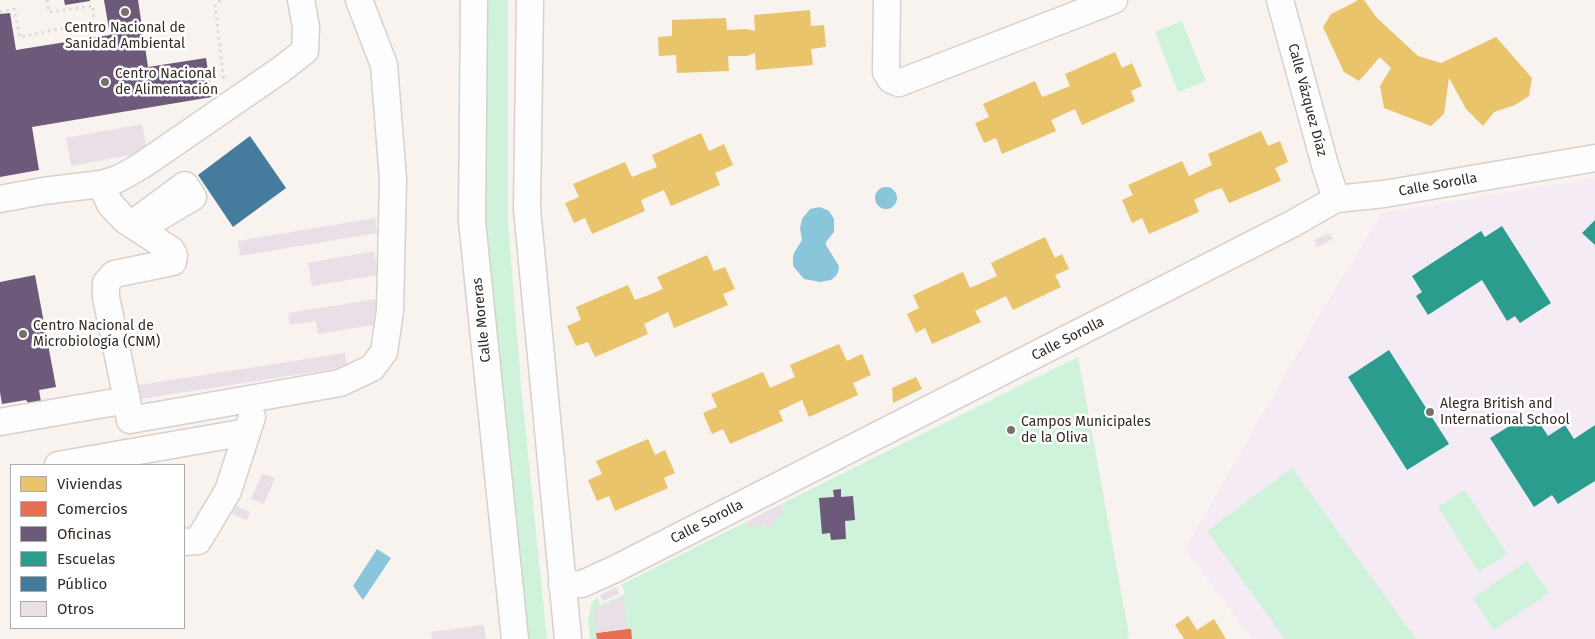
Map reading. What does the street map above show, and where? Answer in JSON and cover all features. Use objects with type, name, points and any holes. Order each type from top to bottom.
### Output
[{"type":"street","points":[[0,199],[43,191],[100,184],[118,179],[141,166],[279,71],[305,50],[306,27],[301,0]]},
{"type":"street","points":[[100,184],[110,204],[125,220],[171,250],[174,258],[173,262],[114,274],[106,283],[106,297],[130,420],[340,383],[372,368],[384,352],[390,311],[393,179],[384,65],[358,0]]},
{"type":"street","name":"Calle Moreras","points":[[474,0],[472,221],[515,639]]},
{"type":"street","points":[[530,0],[527,209],[568,639]]},
{"type":"street","points":[[887,0],[886,72],[891,80],[899,83],[1114,0]]},
{"type":"street","name":"Calle Vázquez Díaz","points":[[1280,0],[1325,166],[1336,199]]},
{"type":"street","name":"Calle Sorolla","points":[[562,585],[582,584],[615,569],[1283,229],[1336,199],[1384,194],[1595,158]]},
{"type":"street","points":[[185,542],[198,541],[228,491],[258,397]]},
{"type":"street","points":[[0,422],[127,400]]},
{"type":"street","points":[[64,464],[247,432]]},
{"type":"path","points":[[0,12],[14,9],[20,37],[94,22],[93,6],[49,12],[47,0]]},
{"type":"path","points":[[220,0],[215,6],[224,86]]},
{"type":"shaded area","name":"Alegra British and International School","points":[[1595,178],[1595,639],[1252,639],[1185,549],[1322,311],[1382,213]]},
{"type":"green space","points":[[484,0],[508,0],[508,222],[521,385],[547,639],[524,639],[484,228]]},
{"type":"green space","points":[[1182,21],[1206,81],[1178,92],[1155,32]]},
{"type":"green space","name":"Campos Municipales de la Oliva","points":[[1078,357],[1129,635],[1127,639],[590,639],[588,620],[592,603],[597,597],[600,605],[624,595],[621,585],[746,522],[749,528],[765,522],[764,526],[768,530],[783,512],[781,504]]},
{"type":"green space","points":[[1292,468],[1416,639],[1285,639],[1207,531]]},
{"type":"green space","points":[[1465,490],[1507,554],[1479,572],[1438,507]]},
{"type":"green space","points":[[1527,561],[1549,593],[1494,630],[1473,598]]},
{"type":"water","points":[[886,187],[894,190],[897,198],[894,206],[886,209],[878,206],[875,198],[878,190]]},
{"type":"water","points":[[820,207],[829,211],[834,219],[834,232],[826,242],[826,245],[839,266],[836,276],[831,280],[820,282],[804,279],[793,266],[793,257],[802,240],[800,228],[802,219],[810,209]]},
{"type":"water","points":[[377,549],[391,558],[363,600],[353,586]]},
{"type":"building: Viviendas","points":[[1356,0],[1364,0],[1377,18],[1418,56],[1441,63],[1496,37],[1532,78],[1529,96],[1515,105],[1494,112],[1483,126],[1466,109],[1449,78],[1444,114],[1431,126],[1384,108],[1380,86],[1391,68],[1380,57],[1359,81],[1344,72],[1323,27],[1331,14]]},
{"type":"building: Viviendas","points":[[810,10],[811,26],[824,25],[826,47],[811,49],[813,65],[756,70],[755,53],[747,56],[728,56],[729,71],[677,73],[676,55],[659,56],[658,37],[672,36],[672,20],[726,18],[727,30],[746,29],[755,31],[754,15]]},
{"type":"building: Viviendas","points":[[1115,52],[1122,68],[1132,63],[1142,86],[1131,91],[1135,101],[1082,125],[1075,109],[1051,120],[1056,131],[1002,154],[996,138],[984,143],[975,123],[989,117],[983,104],[1035,81],[1042,97],[1053,93],[1070,86],[1065,74]]},
{"type":"building: Viviendas","points":[[1261,131],[1268,146],[1280,141],[1288,162],[1275,168],[1281,181],[1229,203],[1222,188],[1210,192],[1194,200],[1199,212],[1149,234],[1142,218],[1132,223],[1122,200],[1133,195],[1128,185],[1182,161],[1189,176],[1212,165],[1208,154]]},
{"type":"building: Viviendas","points":[[701,133],[709,151],[724,144],[733,165],[715,173],[720,185],[671,206],[664,190],[641,200],[645,211],[592,234],[585,218],[574,223],[565,203],[579,197],[573,184],[625,162],[632,177],[657,167],[652,155]]},
{"type":"building: Viviendas","points":[[1045,237],[1055,258],[1062,254],[1069,269],[1055,275],[1061,287],[1013,310],[1006,296],[975,311],[981,322],[932,344],[925,328],[916,333],[907,314],[919,308],[913,295],[963,272],[970,288],[997,276],[991,263]]},
{"type":"building: Viviendas","points":[[707,255],[714,271],[725,267],[735,289],[723,294],[728,305],[674,328],[668,312],[644,324],[648,334],[595,357],[588,342],[576,346],[567,326],[581,320],[576,307],[628,285],[635,300],[646,296],[663,289],[657,277]]},
{"type":"building: Viviendas","points":[[839,344],[847,361],[862,354],[871,375],[853,383],[858,395],[809,417],[802,400],[779,411],[783,421],[730,444],[723,429],[712,434],[703,413],[717,407],[711,394],[763,372],[770,388],[795,377],[790,365]]},
{"type":"building: Viviendas","points":[[916,377],[922,389],[893,403],[892,388]]},
{"type":"building: Viviendas","points":[[648,439],[655,455],[665,450],[675,473],[664,478],[668,488],[615,511],[609,496],[597,501],[588,480],[602,474],[596,461]]},
{"type":"building: Viviendas","points":[[1188,616],[1197,630],[1214,619],[1226,639],[1184,639],[1175,625]]},
{"type":"building: Comercios","points":[[631,629],[632,639],[597,639],[596,633]]},
{"type":"building: Oficinas","points":[[64,0],[90,0],[90,1],[65,5]]},
{"type":"building: Oficinas","name":"Centro Nacional de Alimentación","points":[[104,0],[138,0],[148,67],[206,58],[212,97],[32,127],[39,170],[0,177],[0,14],[10,13],[16,50],[110,35]]},
{"type":"building: Oficinas","name":"Centro Nacional de Microbiología (CNM)","points":[[35,275],[56,387],[39,390],[41,402],[29,404],[26,400],[2,404],[0,392],[0,282]]},
{"type":"building: Oficinas","points":[[841,489],[841,497],[853,496],[855,520],[845,521],[846,539],[831,540],[830,533],[822,534],[819,498],[834,497],[833,490]]},
{"type":"building: Escuelas","points":[[1595,220],[1595,245],[1582,233]]},
{"type":"building: Escuelas","points":[[1502,226],[1551,303],[1520,323],[1515,316],[1507,321],[1482,280],[1428,315],[1416,296],[1422,292],[1412,276],[1481,231],[1485,237]]},
{"type":"building: Escuelas","points":[[1389,350],[1449,444],[1407,470],[1348,377]]},
{"type":"building: Escuelas","points":[[1521,419],[1526,427],[1537,419],[1548,436],[1565,425],[1574,439],[1595,425],[1595,481],[1558,504],[1552,495],[1534,507],[1490,438]]},
{"type":"building: Público","points":[[250,136],[286,188],[233,227],[198,175]]},
{"type":"building: Otros","points":[[142,124],[147,152],[71,166],[66,138]]},
{"type":"building: Otros","points":[[375,218],[377,233],[240,256],[238,241]]},
{"type":"building: Otros","points":[[1330,233],[1333,239],[1317,247],[1314,240]]},
{"type":"building: Otros","points":[[374,251],[378,275],[312,286],[308,263]]},
{"type":"building: Otros","points":[[376,299],[380,324],[318,334],[316,321],[290,325],[288,313]]},
{"type":"building: Otros","points":[[345,353],[347,367],[141,399],[139,385]]},
{"type":"building: Otros","points":[[262,473],[275,478],[264,504],[251,499]]},
{"type":"building: Otros","points":[[781,504],[783,512],[768,530],[764,526],[765,522],[749,528],[746,522]]},
{"type":"building: Otros","points":[[236,506],[250,512],[247,520],[232,514]]},
{"type":"building: Otros","points":[[616,587],[619,594],[603,601],[600,595]]},
{"type":"building: Otros","points":[[624,597],[627,629],[596,633],[594,617],[596,608]]},
{"type":"building: Otros","points":[[484,625],[486,639],[432,639],[431,632]]},
{"type":"place","name":"Centro Nacional de Sanidad Ambiental","points":[[125,12]]},
{"type":"place","name":"Centro Nacional de Alimentación","points":[[105,82]]},
{"type":"place","name":"Centro Nacional de Microbiología (CNM)","points":[[23,334]]},
{"type":"place","name":"Alegra British and International School","points":[[1430,412]]},
{"type":"place","name":"Campos Municipales de la Oliva","points":[[1011,430]]}]
